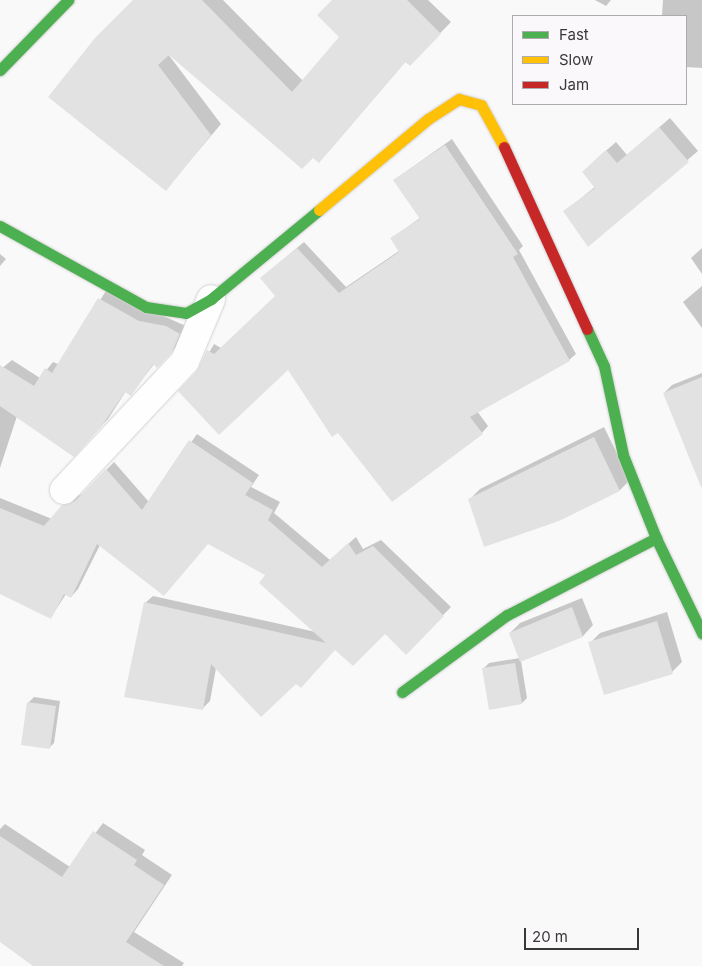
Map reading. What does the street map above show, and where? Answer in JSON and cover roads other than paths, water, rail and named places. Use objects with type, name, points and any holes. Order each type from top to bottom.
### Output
[{"type":"street","points":[[0,70],[68,0]]},
{"type":"street","points":[[0,226],[146,306],[186,313],[211,299],[428,119],[460,100],[481,105],[500,138],[604,366],[623,455],[656,538],[702,633]]},
{"type":"street","points":[[64,490],[185,361],[211,299]]},
{"type":"street","points":[[402,692],[507,615],[580,574],[656,538]]}]
